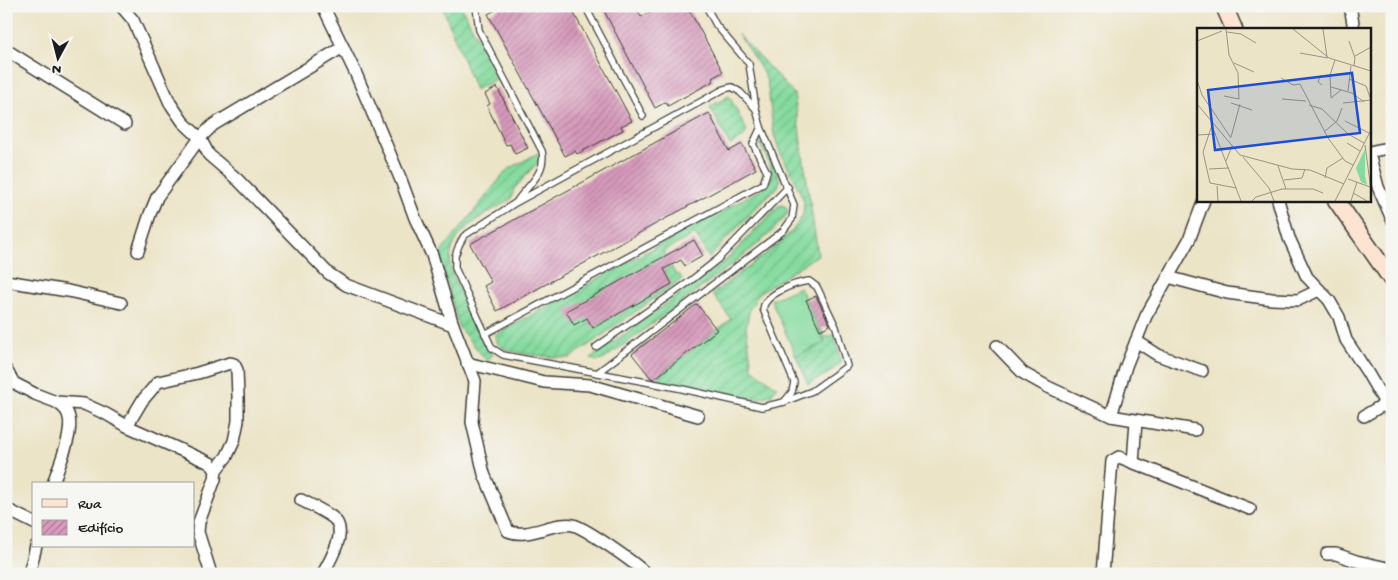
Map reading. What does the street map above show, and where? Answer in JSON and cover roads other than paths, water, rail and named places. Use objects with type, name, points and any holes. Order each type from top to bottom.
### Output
[{"type":"street","points":[[121,6],[133,20],[170,103],[183,122],[200,138],[209,155],[238,180],[328,273],[346,285],[453,325]]},
{"type":"street","points":[[323,6],[356,74],[432,256],[453,325],[475,381],[472,422],[484,474],[508,531],[514,534],[521,534],[560,525],[572,525],[626,557],[646,574]]},
{"type":"street","points":[[1350,6],[1354,28]]},
{"type":"street","points":[[138,251],[157,197],[200,138],[213,125],[343,47]]},
{"type":"street","points":[[6,50],[125,124]]},
{"type":"street","points":[[1370,153],[1392,147]]},
{"type":"street","points":[[1370,157],[1378,187],[1392,218]]},
{"type":"street","points":[[1110,416],[1126,366],[1146,316],[1189,240],[1204,201]]},
{"type":"street","points":[[1278,201],[1289,238],[1307,277],[1329,300],[1339,317],[1346,340],[1391,410]]},
{"type":"street","points":[[1337,201],[1390,275]]},
{"type":"street","points":[[1168,277],[1226,293],[1272,299],[1298,300],[1320,290]]},
{"type":"street","points":[[6,281],[68,291],[121,304]]},
{"type":"street","points":[[1136,341],[1158,355],[1202,371]]},
{"type":"street","points":[[997,346],[1023,373],[1110,416],[1195,430]]},
{"type":"street","points":[[127,426],[142,401],[158,382],[198,374],[230,363],[234,364],[237,370],[238,421],[234,441],[227,456],[216,470],[216,478],[199,522],[198,532],[211,574]]},
{"type":"street","points":[[467,363],[544,382],[590,386],[698,416]]},
{"type":"street","points":[[6,370],[14,382],[24,389],[56,402],[66,410],[70,421],[68,439],[53,482]]},
{"type":"street","points":[[56,402],[84,404],[127,426],[210,463],[216,470]]},
{"type":"street","points":[[1364,416],[1381,406],[1391,410]]},
{"type":"street","points":[[1133,463],[1136,421]]},
{"type":"street","points":[[1104,574],[1112,461],[1119,457],[1250,509]]},
{"type":"street","points":[[301,500],[334,518],[339,528],[339,541],[323,574]]},
{"type":"street","points":[[6,509],[32,522]]},
{"type":"street","points":[[29,574],[36,548]]},
{"type":"street","points":[[1327,554],[1336,554],[1356,561],[1392,569]]},
{"type":"lane","points":[[584,6],[643,116]]},
{"type":"lane","points":[[596,373],[784,231],[792,219],[794,205],[761,127],[756,109],[749,64],[716,25],[706,6]]},
{"type":"lane","points":[[477,7],[479,30],[542,151],[544,160],[541,171],[515,203]]},
{"type":"lane","points":[[756,109],[740,92],[732,88],[724,89],[515,203],[464,236],[455,256],[455,268],[492,348],[503,355],[678,388],[762,407],[784,402],[812,391],[847,366],[836,328],[818,287],[809,282],[798,282],[768,297],[764,303],[763,309],[794,382],[792,392],[784,402]]},
{"type":"lane","points":[[485,334],[762,184],[766,172],[753,144],[761,127]]},
{"type":"lane","points":[[596,347],[689,282],[718,259],[788,187]]}]
